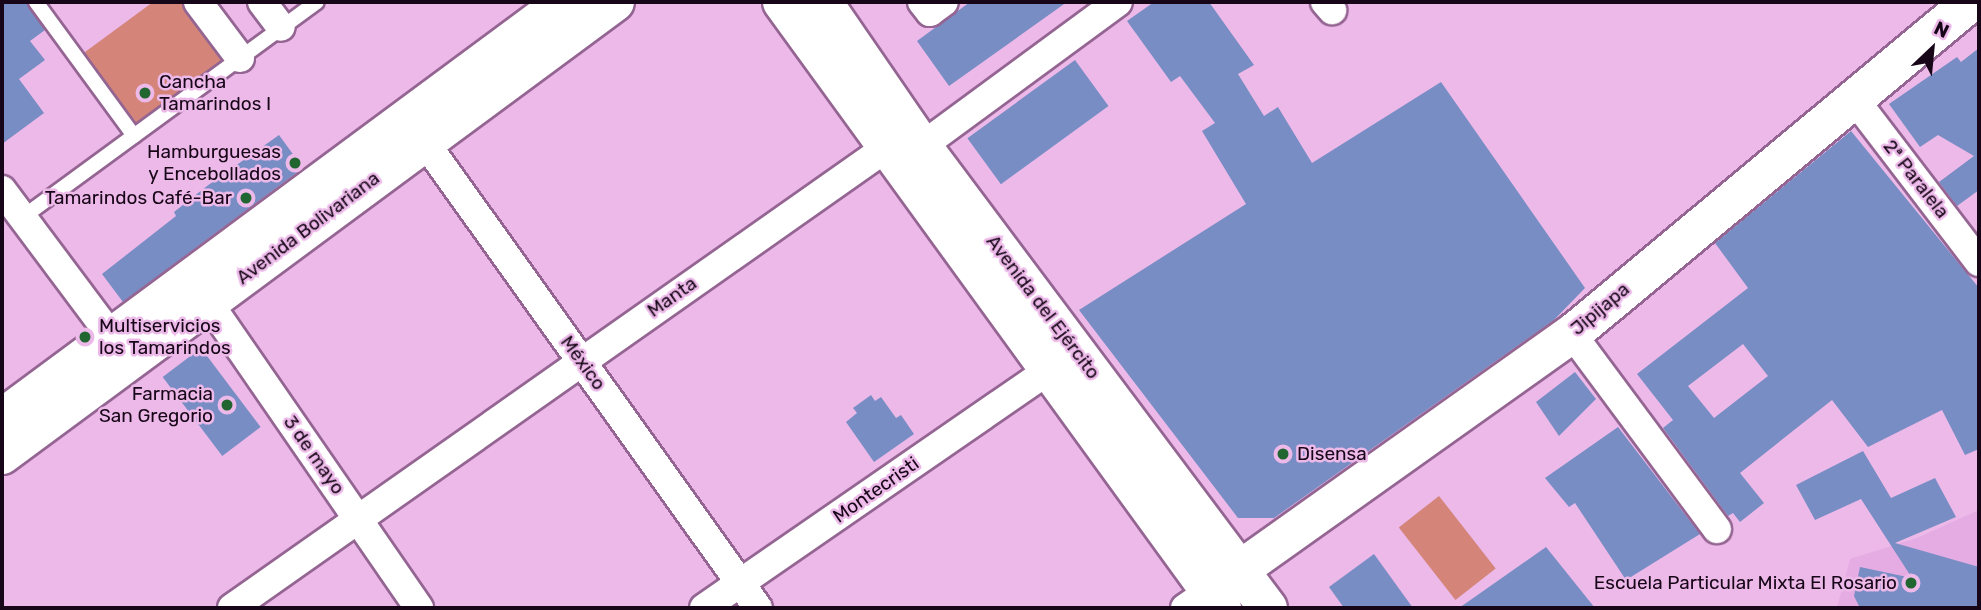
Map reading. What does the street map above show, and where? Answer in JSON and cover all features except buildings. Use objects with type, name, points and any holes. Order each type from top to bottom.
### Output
[{"type":"street","points":[[198,2],[240,58]]},
{"type":"street","points":[[262,2],[281,27]]},
{"type":"street","name":"Avenida Bolivariana","points":[[2,455],[208,302],[564,2]]},
{"type":"street","name":"Avenida Bolivariana","points":[[2,418],[112,337],[416,129],[615,2]]},
{"type":"street","name":"Avenida del Ejército","points":[[782,2],[904,147],[1214,595]]},
{"type":"street","name":"Avenida del Ejército","points":[[823,2],[904,147],[1047,371],[1214,595],[1268,608]]},
{"type":"street","points":[[922,2],[930,12],[944,2]]},
{"type":"street","name":"Manta","points":[[232,608],[581,360],[1118,2]]},
{"type":"street","name":"Jipijapa","points":[[1214,595],[1572,334],[1852,96],[1971,2]]},
{"type":"street","name":"2ª Paralela","points":[[1852,96],[1979,262]]},
{"type":"street","name":"México","points":[[416,129],[758,608]]},
{"type":"street","points":[[2,190],[112,337]]},
{"type":"street","name":"3 de mayo","points":[[208,302],[419,608]]},
{"type":"street","points":[[1572,334],[1717,529]]},
{"type":"street","name":"Montecristi","points":[[704,608],[1047,371]]},
{"type":"lane","points":[[36,2],[134,136]]},
{"type":"lane","points":[[23,217],[317,2]]},
{"type":"shaded area","name":"Cancha Tamarindos I","points":[[153,2],[187,2],[229,58],[135,128],[81,55]]},
{"type":"shaded area","points":[[1439,496],[1496,568],[1455,600],[1399,527]]},
{"type":"shaded area","name":"Escuela Particular Mixta El Rosario","points":[[1979,510],[1979,608],[1837,608],[1850,559],[1917,538]]},
{"type":"place","name":"Cancha Tamarindos I","points":[[145,93]]},
{"type":"place","name":"Hamburguesas y Encebollados","points":[[295,163]]},
{"type":"place","name":"Tamarindos Café-Bar","points":[[246,198]]},
{"type":"place","name":"Multiservicios los Tamarindos","points":[[85,337]]},
{"type":"place","name":"Farmacia San Gregorio","points":[[227,405]]},
{"type":"place","name":"Disensa","points":[[1283,454]]},
{"type":"place","name":"Escuela Particular Mixta El Rosario","points":[[1911,583]]}]
